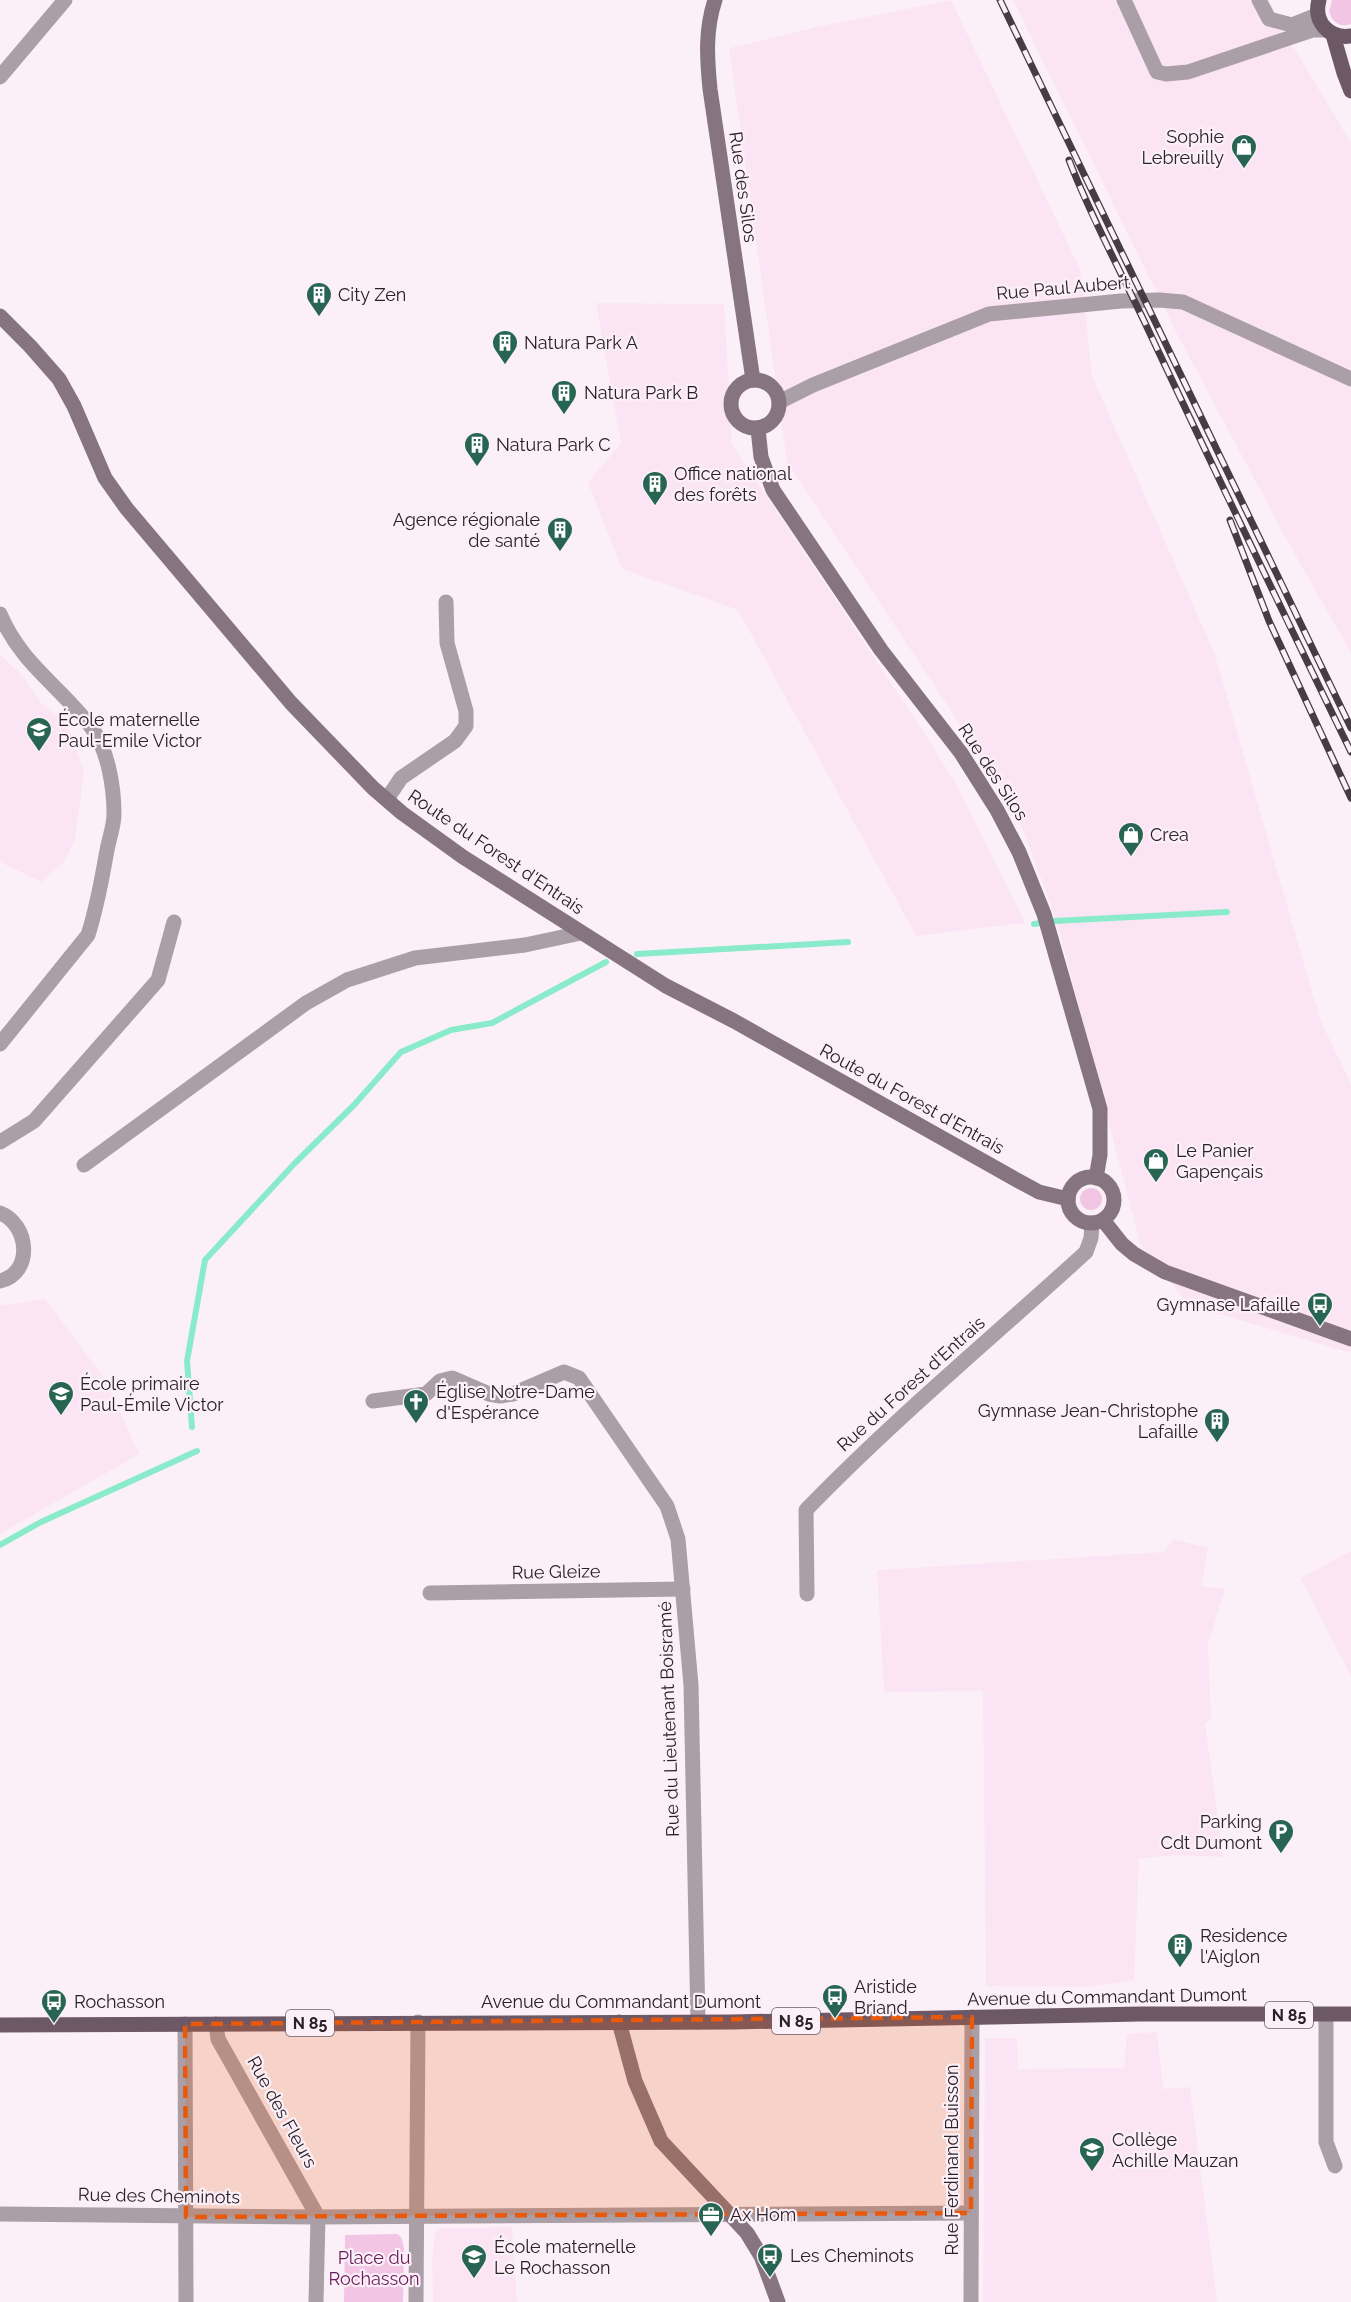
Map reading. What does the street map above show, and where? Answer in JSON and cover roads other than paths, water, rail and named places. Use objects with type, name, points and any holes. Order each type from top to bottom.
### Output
[{"type":"main road","points":[[1318,8],[1330,33],[1351,91]]},
{"type":"main road","points":[[1330,33],[1341,37],[1351,36]]},
{"type":"main road","name":"Avenue du Commandant Dumont","points":[[0,2025],[698,2022],[1351,2014]]},
{"type":"street","points":[[0,77],[66,0]]},
{"type":"street","name":"Rue des Silos","points":[[715,0],[710,17],[706,53],[753,380]]},
{"type":"street","points":[[1124,0],[1157,72],[1166,74],[1188,72],[1313,30],[1330,33]]},
{"type":"street","points":[[1259,0],[1269,20],[1292,25],[1318,8]]},
{"type":"street","name":"Rue Paul Aubert","points":[[779,402],[813,385],[989,314],[1131,301],[1183,302],[1351,379]]},
{"type":"street","name":"Route du Forest d'Entrais","points":[[0,316],[59,379],[105,478],[127,509],[291,704],[402,813],[463,857],[666,986],[734,1021],[1039,1192],[1068,1199]]},
{"type":"street","points":[[753,380],[768,384],[777,395],[779,402],[778,412],[773,420],[758,429],[748,428],[739,423],[730,406],[736,388],[744,382],[753,380]]},
{"type":"street","name":"Rue des Silos","points":[[758,429],[761,457],[773,490],[881,650],[968,764],[997,810],[1019,852],[1044,914],[1100,1108],[1100,1155],[1096,1179]]},
{"type":"street","points":[[387,799],[401,778],[455,741],[466,726],[466,711],[447,644],[446,602]]},
{"type":"street","points":[[0,614],[7,631],[22,654],[92,727],[110,772],[114,815],[88,935],[0,1044]]},
{"type":"street","points":[[0,1142],[34,1121],[158,981],[174,922]]},
{"type":"street","points":[[84,1165],[306,1003],[347,980],[415,958],[525,945],[581,933]]},
{"type":"street","points":[[1097,1221],[1112,1208],[1112,1193],[1103,1181],[1090,1178],[1078,1182],[1069,1192],[1069,1206],[1077,1219],[1097,1221],[1134,1254],[1165,1272],[1351,1340]]},
{"type":"street","points":[[0,1213],[17,1227],[24,1248],[19,1269],[10,1278],[0,1281]]},
{"type":"street","name":"Rue du Forest d'Entrais","points":[[807,1594],[806,1510],[885,1431],[1086,1252],[1097,1221]]},
{"type":"street","name":"Rue du Lieutenant Boisramé","points":[[373,1401],[426,1394],[440,1382],[452,1378],[489,1394],[500,1396],[513,1394],[564,1372],[579,1378],[667,1506],[678,1539],[691,1685],[698,2022]]},
{"type":"street","name":"Rue Gleize","points":[[430,1593],[683,1589]]},
{"type":"street","points":[[1326,2014],[1326,2142],[1335,2166]]},
{"type":"street","name":"Rue Ferdinand Buisson","points":[[971,2302],[972,2017]]},
{"type":"street","points":[[416,2302],[418,2022]]},
{"type":"street","points":[[619,2022],[635,2081],[661,2140],[747,2233],[761,2256],[778,2302]]},
{"type":"street","points":[[185,2024],[186,2302]]},
{"type":"street","name":"Rue des Fleurs","points":[[216,2024],[218,2039],[318,2217]]},
{"type":"street","points":[[316,2302],[318,2217],[971,2213]]},
{"type":"street","name":"Rue des Cheminots","points":[[0,2214],[318,2217]]},
{"type":"waterway","points":[[1034,924],[1227,912]]},
{"type":"waterway","points":[[637,954],[848,942]]},
{"type":"waterway","points":[[192,1427],[187,1361],[205,1260],[295,1163],[354,1105],[401,1052],[451,1030],[492,1023],[606,962]]},
{"type":"waterway","points":[[0,1545],[41,1522],[197,1451]]},
{"type":"railway","points":[[1000,0],[1351,728]]},
{"type":"railway","points":[[1069,160],[1096,223],[1351,752]]},
{"type":"railway","points":[[1230,520],[1269,621],[1351,798]]},
{"type":"place","name":"Sophie Lebreuilly","points":[[1244,170]]},
{"type":"place","name":"City Zen","points":[[319,318]]},
{"type":"place","name":"Natura Park A","points":[[505,366]]},
{"type":"place","name":"Natura Park B","points":[[564,416]]},
{"type":"place","name":"Natura Park C","points":[[477,468]]},
{"type":"place","name":"Office national des forêts","points":[[655,507]]},
{"type":"place","name":"Agence régionale de santé","points":[[560,553]]},
{"type":"place","name":"École maternelle Paul-Emile Victor","points":[[39,753]]},
{"type":"place","name":"Crea","points":[[1131,858]]},
{"type":"place","name":"Le Panier Gapençais","points":[[1156,1184]]},
{"type":"place","name":"Gymnase Lafaille","points":[[1320,1328]]},
{"type":"place","name":"École primaire Paul-Émile Victor","points":[[61,1417]]},
{"type":"place","name":"Église Notre-Dame d'Espérance","points":[[416,1425]]},
{"type":"place","name":"Gymnase Jean-Christophe Lafaille","points":[[1217,1444]]},
{"type":"place","name":"Parking Cdt Dumont","points":[[1281,1855]]},
{"type":"place","name":"Residence l'Aiglon","points":[[1180,1969]]},
{"type":"place","name":"Aristide Briand","points":[[835,2020]]},
{"type":"place","name":"Rochasson","points":[[54,2025]]},
{"type":"place","name":"Collège Achille Mauzan","points":[[1092,2173]]},
{"type":"place","name":"Ax Hom","points":[[711,2238]]},
{"type":"place","name":"Les Cheminots","points":[[770,2279]]},
{"type":"place","name":"École maternelle Le Rochasson","points":[[474,2280]]},
{"type":"park label","name":"Place du Rochasson","points":[[374,2268]]}]
